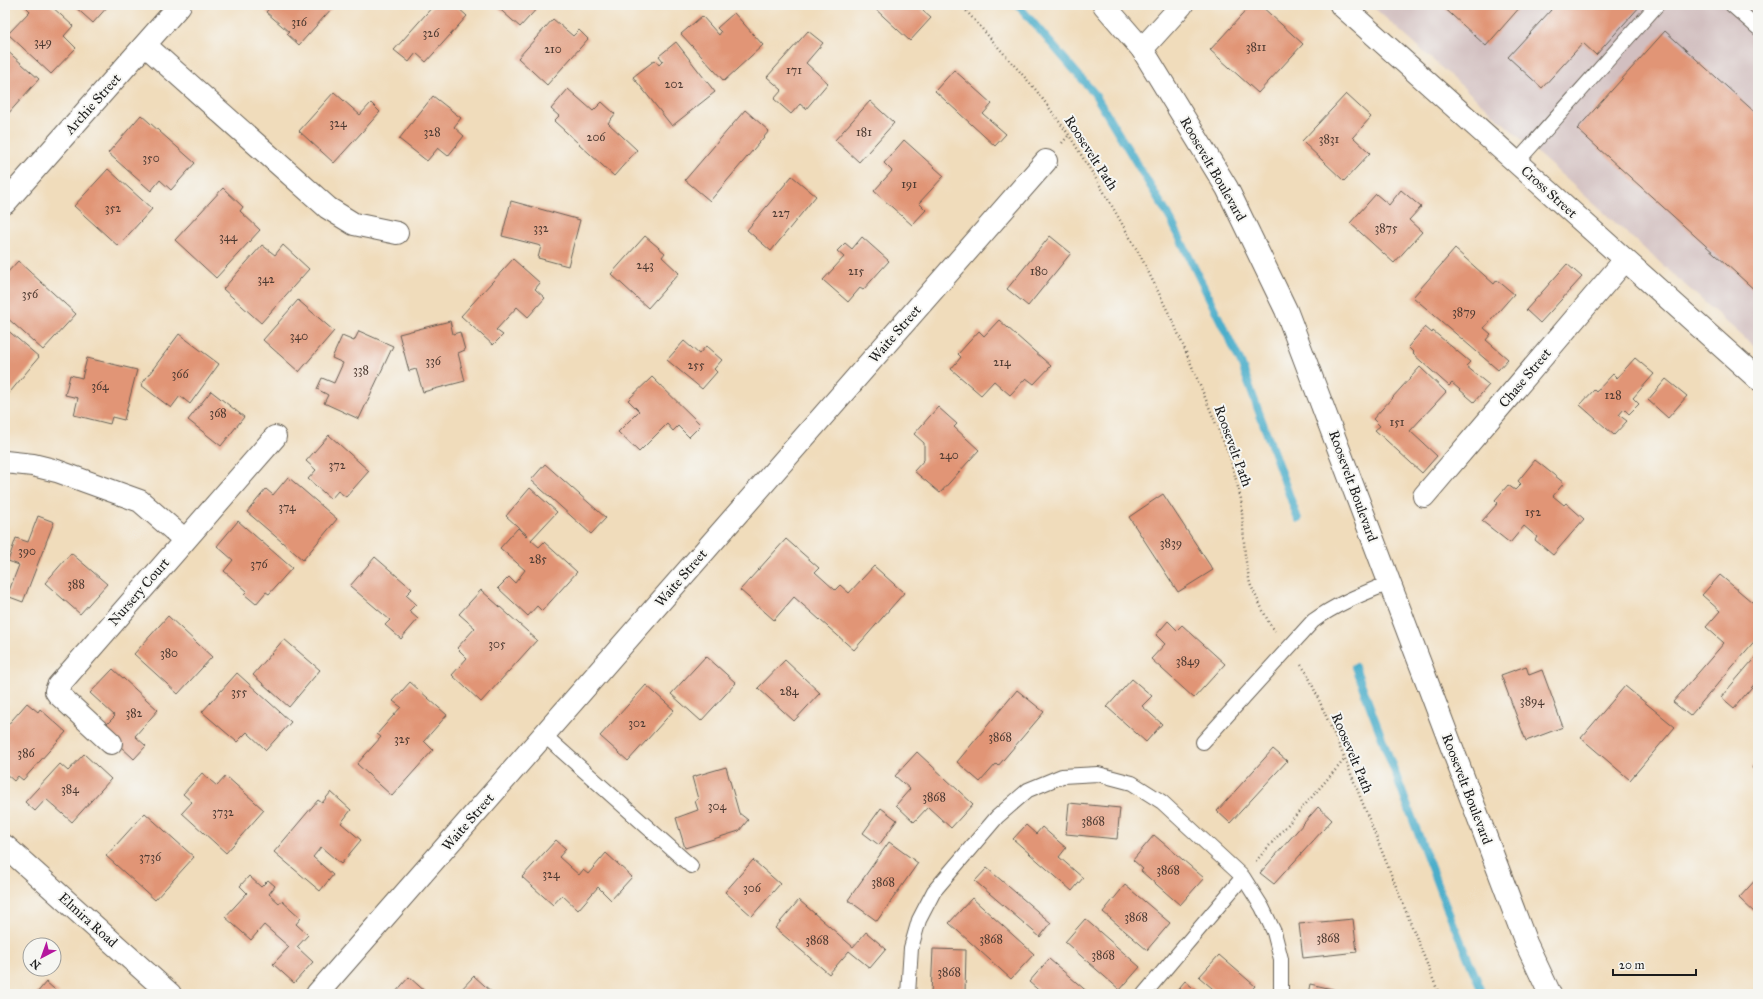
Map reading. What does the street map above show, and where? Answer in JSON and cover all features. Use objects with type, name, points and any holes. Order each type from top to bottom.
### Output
[{"type":"street","name":"Archie Street","points":[[5,203],[180,5]]},
{"type":"street","name":"Roosevelt Boulevard","points":[[1104,5],[1142,50],[1227,188],[1286,310],[1526,944],[1550,994]]},
{"type":"street","points":[[1142,50],[1182,5]]},
{"type":"street","name":"Cross Street","points":[[1341,5],[1758,379]]},
{"type":"street","points":[[145,45],[328,208],[354,224],[397,233]]},
{"type":"street","name":"Waite Street","points":[[317,994],[1046,161]]},
{"type":"street","name":"Chase Street","points":[[1424,496],[1625,260]]},
{"type":"street","name":"Nursery Court","points":[[111,743],[58,694],[56,691],[58,686],[275,437]]},
{"type":"street","points":[[5,462],[33,465],[57,471],[140,501],[185,540]]},
{"type":"street","name":"Elmira Road","points":[[5,846],[170,994]]},
{"type":"lane","points":[[1516,163],[1657,5]]},
{"type":"lane","points":[[1732,5],[1758,28]]},
{"type":"lane","points":[[1203,742],[1313,621],[1327,610],[1389,583]]},
{"type":"lane","points":[[544,735],[690,866]]},
{"type":"lane","points":[[908,994],[911,948],[918,920],[934,891],[997,817],[1028,790],[1062,776],[1098,774],[1132,783],[1162,802],[1243,877],[1262,907],[1274,932],[1281,959],[1281,994]]},
{"type":"lane","points":[[1144,994],[1243,877]]},
{"type":"path","name":"Roosevelt Path","points":[[962,5],[1036,90],[1069,135],[1141,257],[1175,326],[1230,457],[1241,498],[1245,556],[1250,584],[1269,623],[1307,673],[1345,759],[1440,994]]},
{"type":"path","points":[[1243,877],[1345,759]]},
{"type":"shaded area","points":[[1371,5],[1758,5],[1758,350]]},
{"type":"building","points":[[24,5],[50,5],[73,26],[64,36],[76,48],[51,74],[8,34],[30,11]]},
{"type":"building","points":[[73,5],[109,5],[93,23]]},
{"type":"building","points":[[272,5],[331,5],[333,7],[299,45],[287,34],[289,32],[266,12]]},
{"type":"building","points":[[434,5],[458,5],[456,6],[467,16],[426,62],[416,53],[409,62],[394,50]]},
{"type":"building","points":[[495,5],[540,5],[520,27]]},
{"type":"building","points":[[871,5],[916,5],[931,18],[910,41]]},
{"type":"building","points":[[1251,5],[1260,5],[1303,44],[1258,93],[1210,50]]},
{"type":"building","points":[[1441,5],[1522,5],[1486,46]]},
{"type":"building","points":[[1545,5],[1641,5],[1596,55],[1583,43],[1542,88],[1508,57],[1551,10]]},
{"type":"building","points":[[734,13],[763,45],[724,81],[681,34],[702,16],[719,35],[721,32],[717,28]]},
{"type":"building","points":[[553,19],[573,36],[579,30],[588,39],[547,85],[518,58]]},
{"type":"building","points":[[808,31],[823,43],[806,63],[828,83],[806,109],[800,104],[791,114],[774,99],[782,90],[767,77]]},
{"type":"building","points":[[1665,31],[1758,115],[1758,293],[1577,129]]},
{"type":"building","points":[[676,42],[715,92],[672,126],[633,77],[655,60],[659,65],[663,61],[659,56]]},
{"type":"building","points":[[5,49],[39,79],[7,115],[5,113]]},
{"type":"building","points":[[954,70],[992,104],[983,114],[1006,134],[995,146],[935,91]]},
{"type":"building","points":[[568,89],[593,111],[602,102],[615,114],[608,123],[637,150],[614,176],[554,121],[559,116],[551,109]]},
{"type":"building","points":[[334,92],[360,115],[371,103],[380,112],[334,163],[299,131]]},
{"type":"building","points":[[1346,94],[1371,117],[1353,137],[1370,153],[1344,181],[1302,141]]},
{"type":"building","points":[[433,96],[461,118],[454,127],[464,136],[448,156],[438,148],[427,161],[399,139]]},
{"type":"building","points":[[870,101],[894,123],[859,162],[835,140]]},
{"type":"building","points":[[745,110],[769,131],[710,201],[685,180]]},
{"type":"building","points":[[141,115],[195,163],[171,190],[160,180],[151,191],[108,153]]},
{"type":"building","points":[[904,140],[944,176],[919,203],[926,210],[912,225],[874,191],[892,171],[884,163]]},
{"type":"building","points":[[108,169],[152,209],[118,246],[74,206]]},
{"type":"building","points":[[792,176],[816,196],[771,251],[747,230]]},
{"type":"building","points":[[223,188],[243,207],[240,211],[260,230],[216,278],[175,240]]},
{"type":"building","points":[[1401,190],[1421,207],[1409,220],[1422,232],[1394,263],[1350,223],[1376,194],[1389,205]]},
{"type":"building","points":[[511,201],[580,220],[568,266],[538,258],[541,246],[502,236]]},
{"type":"building","points":[[645,236],[665,253],[662,257],[679,273],[648,308],[611,274]]},
{"type":"building","points":[[1050,236],[1071,253],[1028,306],[1007,289]]},
{"type":"building","points":[[862,237],[889,261],[863,290],[860,288],[848,302],[823,280],[844,257],[837,251],[845,243],[852,249]]},
{"type":"building","points":[[262,245],[275,255],[283,245],[309,269],[261,323],[223,289]]},
{"type":"building","points":[[1455,249],[1494,284],[1497,280],[1514,294],[1484,328],[1491,334],[1486,340],[1508,359],[1498,370],[1413,297]]},
{"type":"building","points":[[513,259],[540,283],[535,289],[545,298],[528,317],[517,307],[496,330],[503,335],[493,345],[461,316]]},
{"type":"building","points":[[18,261],[76,314],[43,350],[5,316],[5,275]]},
{"type":"building","points":[[1567,264],[1582,277],[1540,323],[1526,310]]},
{"type":"building","points":[[298,300],[334,331],[299,372],[263,340]]},
{"type":"building","points":[[999,320],[1051,366],[1034,384],[1026,378],[1010,395],[994,381],[981,395],[951,369],[961,357],[958,354],[979,331],[984,336]]},
{"type":"building","points":[[450,321],[453,334],[460,332],[465,350],[458,353],[465,381],[423,392],[416,369],[409,371],[399,334]]},
{"type":"building","points":[[1425,327],[1432,333],[1433,331],[1470,362],[1466,366],[1489,385],[1474,402],[1452,383],[1449,386],[1413,354],[1414,353],[1408,347]]},
{"type":"building","points":[[5,328],[39,357],[6,397],[5,396]]},
{"type":"building","points":[[359,331],[393,346],[359,419],[324,403],[328,395],[317,389],[322,378],[334,383],[343,363],[332,358],[342,336],[354,341]]},
{"type":"building","points":[[179,334],[219,364],[190,404],[180,396],[171,408],[141,385]]},
{"type":"building","points":[[684,341],[699,354],[706,346],[722,360],[714,369],[717,372],[702,389],[667,360]]},
{"type":"building","points":[[87,358],[137,370],[124,420],[112,417],[110,424],[74,415],[78,398],[65,395],[70,375],[82,378]]},
{"type":"building","points":[[1635,358],[1654,374],[1633,398],[1639,404],[1629,414],[1624,409],[1619,415],[1627,421],[1614,435],[1580,405],[1594,390],[1596,392],[1613,374],[1617,378]]},
{"type":"building","points":[[1420,367],[1446,392],[1410,431],[1437,456],[1422,473],[1375,430],[1380,426],[1373,419]]},
{"type":"building","points":[[652,377],[701,425],[689,437],[678,426],[673,431],[667,424],[639,452],[618,432],[639,411],[628,400]]},
{"type":"building","points":[[1666,379],[1687,396],[1668,418],[1648,400]]},
{"type":"building","points":[[211,391],[244,417],[221,446],[188,420]]},
{"type":"building","points":[[938,407],[957,424],[954,427],[979,450],[940,493],[914,471],[924,460],[924,443],[914,434]]},
{"type":"building","points":[[329,435],[369,471],[346,497],[338,491],[331,499],[308,479],[316,470],[306,461]]},
{"type":"building","points":[[1535,460],[1564,483],[1553,496],[1564,505],[1566,503],[1584,519],[1553,555],[1535,540],[1537,537],[1524,526],[1510,543],[1482,521],[1498,503],[1495,500],[1508,485],[1515,490],[1521,484],[1518,481]]},
{"type":"building","points":[[545,464],[606,518],[591,534],[531,480]]},
{"type":"building","points":[[288,477],[337,519],[303,560],[247,512],[266,489],[273,495]]},
{"type":"building","points":[[530,488],[557,512],[531,540],[539,547],[544,542],[577,572],[542,611],[537,606],[528,616],[498,588],[509,577],[515,583],[525,570],[500,548],[518,528],[526,536],[527,535],[506,516]]},
{"type":"building","points":[[1163,494],[1213,570],[1178,592],[1129,517]]},
{"type":"building","points":[[38,516],[54,522],[23,602],[7,596],[19,565],[8,561],[16,538],[28,542]]},
{"type":"building","points":[[238,521],[292,568],[269,594],[266,592],[256,604],[244,594],[247,591],[224,571],[233,560],[217,546]]},
{"type":"building","points":[[786,539],[819,568],[815,572],[835,590],[840,585],[849,593],[874,566],[904,593],[854,650],[794,597],[774,620],[740,590]]},
{"type":"building","points":[[71,553],[107,584],[80,614],[45,583]]},
{"type":"building","points":[[375,557],[412,589],[406,595],[416,604],[409,611],[418,619],[401,639],[385,625],[390,620],[350,586]]},
{"type":"building","points":[[1720,575],[1758,607],[1758,637],[1690,716],[1673,702],[1724,643],[1706,627],[1720,611],[1702,595]]},
{"type":"building","points":[[481,590],[537,640],[481,702],[452,675],[467,658],[457,648],[475,628],[459,614]]},
{"type":"building","points":[[168,616],[212,657],[178,694],[134,654]]},
{"type":"building","points":[[1168,621],[1177,630],[1182,625],[1225,664],[1194,698],[1151,659],[1165,644],[1156,635]]},
{"type":"building","points":[[284,639],[320,670],[289,707],[253,675]]},
{"type":"building","points":[[1758,654],[1758,680],[1734,708],[1721,697]]},
{"type":"building","points":[[706,656],[736,683],[701,721],[671,694]]},
{"type":"building","points":[[785,660],[820,693],[794,721],[758,688]]},
{"type":"building","points":[[1526,666],[1529,675],[1542,670],[1563,727],[1526,741],[1501,675]]},
{"type":"building","points":[[113,669],[158,710],[135,736],[146,746],[134,759],[119,745],[104,727],[115,716],[90,693]]},
{"type":"building","points":[[237,673],[291,722],[266,750],[247,732],[237,742],[202,712]]},
{"type":"building","points":[[1132,679],[1152,696],[1142,706],[1162,724],[1146,742],[1107,707]]},
{"type":"building","points":[[410,682],[447,715],[424,741],[433,750],[392,796],[357,764],[381,737],[377,734],[401,707],[393,701]]},
{"type":"building","points":[[646,685],[674,710],[628,761],[600,736]]},
{"type":"building","points":[[1625,686],[1675,727],[1630,780],[1581,738]]},
{"type":"building","points":[[1017,690],[1044,712],[998,766],[996,764],[980,782],[957,762]]},
{"type":"building","points":[[27,703],[38,712],[40,709],[66,732],[23,780],[18,776],[14,781],[5,773],[5,728]]},
{"type":"building","points":[[1273,749],[1287,761],[1230,823],[1217,811]]},
{"type":"building","points":[[917,752],[973,804],[951,828],[928,807],[914,822],[896,805],[910,789],[895,776]]},
{"type":"building","points":[[84,754],[111,779],[72,822],[46,799],[35,811],[25,802],[60,764],[68,771]]},
{"type":"building","points":[[1758,760],[1758,773],[1752,768]]},
{"type":"building","points":[[726,767],[739,813],[748,820],[739,831],[685,848],[676,818],[698,810],[695,801],[698,799],[692,777]]},
{"type":"building","points":[[202,773],[217,786],[226,776],[264,810],[226,853],[182,813],[192,802],[183,794]]},
{"type":"building","points":[[331,792],[351,810],[341,823],[361,840],[341,864],[321,847],[313,857],[333,875],[320,891],[274,852],[318,800],[322,803]]},
{"type":"building","points":[[1069,803],[1120,808],[1117,839],[1066,834]]},
{"type":"building","points":[[1318,807],[1332,820],[1274,884],[1260,873]]},
{"type":"building","points":[[881,808],[897,820],[879,845],[863,833]]},
{"type":"building","points":[[145,813],[194,857],[155,900],[106,856]]},
{"type":"building","points":[[1026,825],[1036,834],[1042,827],[1066,848],[1059,857],[1083,878],[1072,891],[1013,839]]},
{"type":"building","points":[[1154,835],[1204,878],[1180,905],[1141,871],[1143,869],[1133,860]]},
{"type":"building","points":[[556,840],[566,849],[559,857],[579,875],[583,870],[588,874],[606,853],[632,877],[611,900],[598,887],[578,910],[562,895],[553,905],[522,877]]},
{"type":"building","points":[[889,842],[918,863],[877,921],[848,900]]},
{"type":"building","points":[[753,860],[780,884],[752,916],[725,892]]},
{"type":"building","points":[[987,868],[1051,923],[1040,937],[975,881]]},
{"type":"building","points":[[249,876],[261,887],[268,880],[275,886],[269,894],[279,903],[282,901],[301,918],[296,924],[308,935],[297,947],[313,962],[294,983],[273,964],[289,947],[264,925],[251,940],[225,917],[247,893],[240,886]]},
{"type":"building","points":[[1758,877],[1758,916],[1739,898]]},
{"type":"building","points":[[1125,885],[1170,923],[1147,950],[1103,912]]},
{"type":"building","points":[[972,898],[1034,954],[1011,979],[949,923]]},
{"type":"building","points":[[799,900],[853,947],[866,932],[886,949],[870,968],[849,951],[829,974],[775,928]]},
{"type":"building","points":[[1085,919],[1140,967],[1120,990],[1065,942]]},
{"type":"building","points":[[1353,919],[1357,952],[1303,958],[1299,924]]},
{"type":"building","points":[[933,949],[966,950],[965,994],[931,994]]},
{"type":"building","points":[[1219,955],[1255,986],[1248,994],[1219,994],[1199,977]]},
{"type":"building","points":[[1049,959],[1090,994],[1043,994],[1029,982]]},
{"type":"building","points":[[474,976],[494,994],[457,994]]},
{"type":"building","points":[[409,977],[428,994],[394,994]]},
{"type":"building","points":[[1185,981],[1200,994],[1174,994]]},
{"type":"building","points":[[46,982],[60,994],[36,994]]},
{"type":"building","points":[[1310,984],[1350,993],[1350,994],[1308,994]]},
{"type":"waterway","points":[[1018,5],[1094,93],[1171,220],[1241,363],[1298,519]]},
{"type":"waterway","points":[[1355,667],[1441,894],[1483,994]]}]
